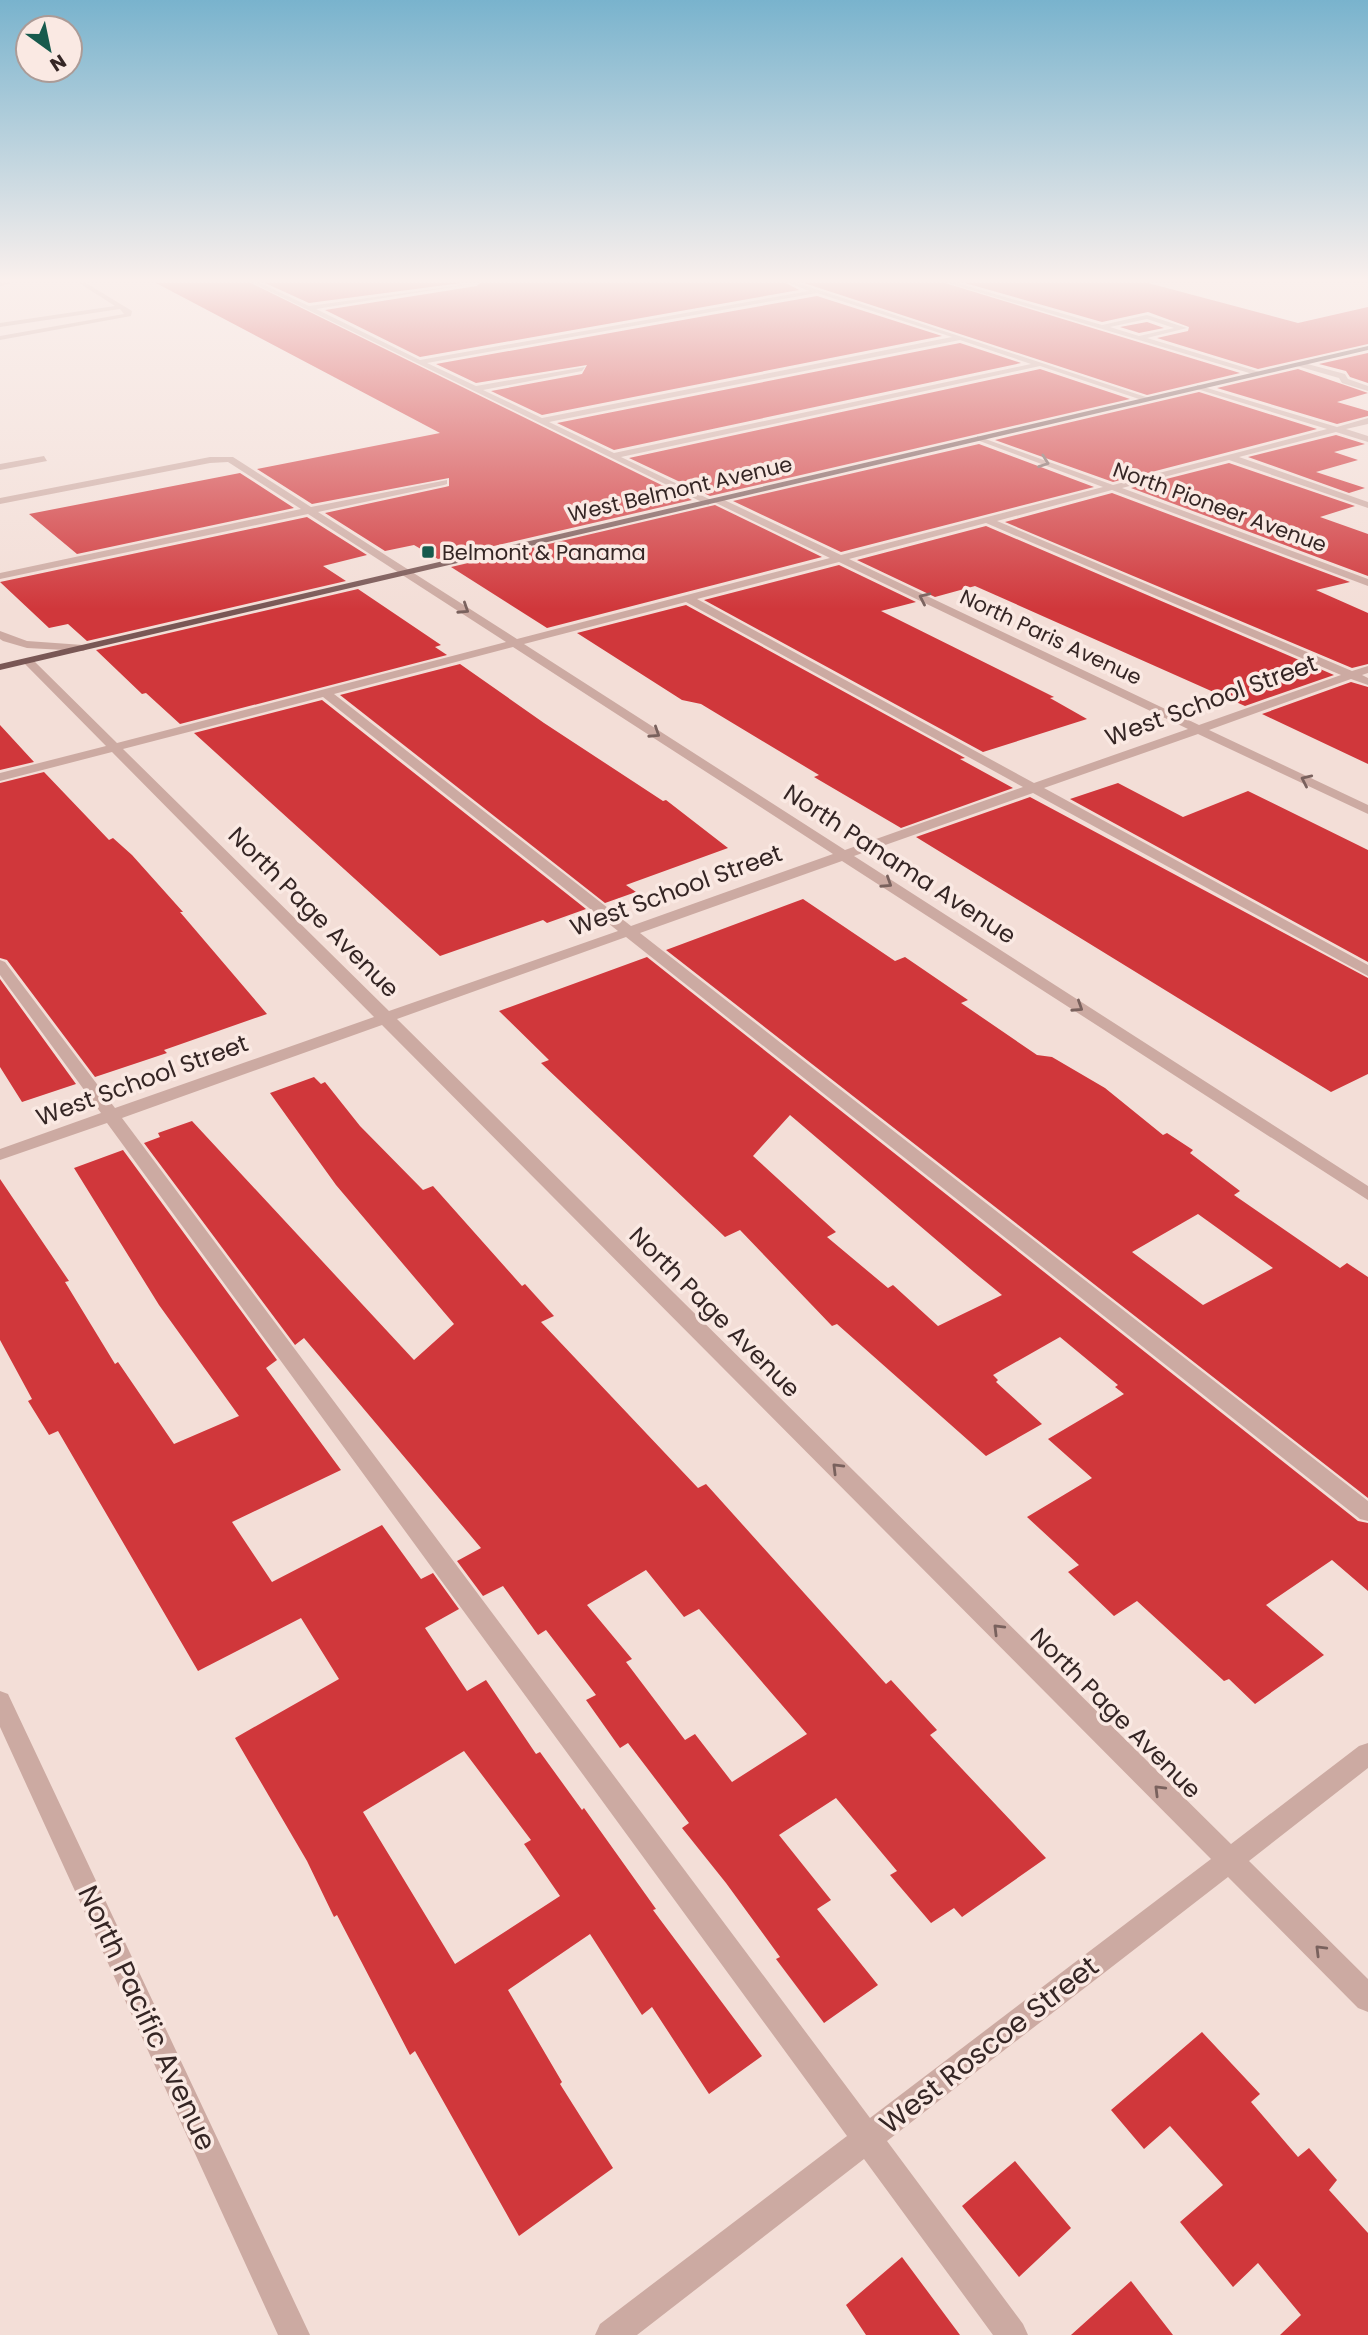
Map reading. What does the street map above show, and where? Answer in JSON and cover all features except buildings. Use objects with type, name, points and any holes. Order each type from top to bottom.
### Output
[{"type":"main road","name":"West Belmont Avenue","points":[[0,667],[1178,392]]},
{"type":"street","name":"North Paris Avenue","points":[[481,392],[612,456],[840,558],[1368,810]]},
{"type":"street","points":[[541,421],[688,392]]},
{"type":"street","points":[[612,456],[910,392]]},
{"type":"street","points":[[1126,392],[1148,399]]},
{"type":"street","points":[[1216,392],[1368,439]]},
{"type":"street","points":[[0,777],[1368,421]]},
{"type":"street","name":"North Pioneer Avenue","points":[[980,438],[1368,583]]},
{"type":"street","points":[[1229,457],[1368,505]]},
{"type":"street","points":[[0,467],[44,459]]},
{"type":"street","name":"North Panama Avenue","points":[[0,501],[230,459],[1368,1194]]},
{"type":"street","points":[[0,576],[11,569],[444,482]]},
{"type":"street","points":[[987,520],[1368,682]]},
{"type":"street","points":[[687,598],[1368,971]]},
{"type":"street","points":[[2,641],[83,648]]},
{"type":"street","name":"North Page Avenue","points":[[28,661],[1368,1998]]},
{"type":"street","name":"West School Street","points":[[0,1154],[1368,668]]},
{"type":"street","points":[[324,692],[1368,1513]]},
{"type":"street","points":[[0,965],[1012,2335]]},
{"type":"street","name":"North Pacific Avenue","points":[[0,1701],[293,2335]]},
{"type":"street","name":"West Roscoe Street","points":[[611,2335],[1368,1754]]},
{"type":"place","name":"Belmont & Panama","points":[[428,552]]}]
